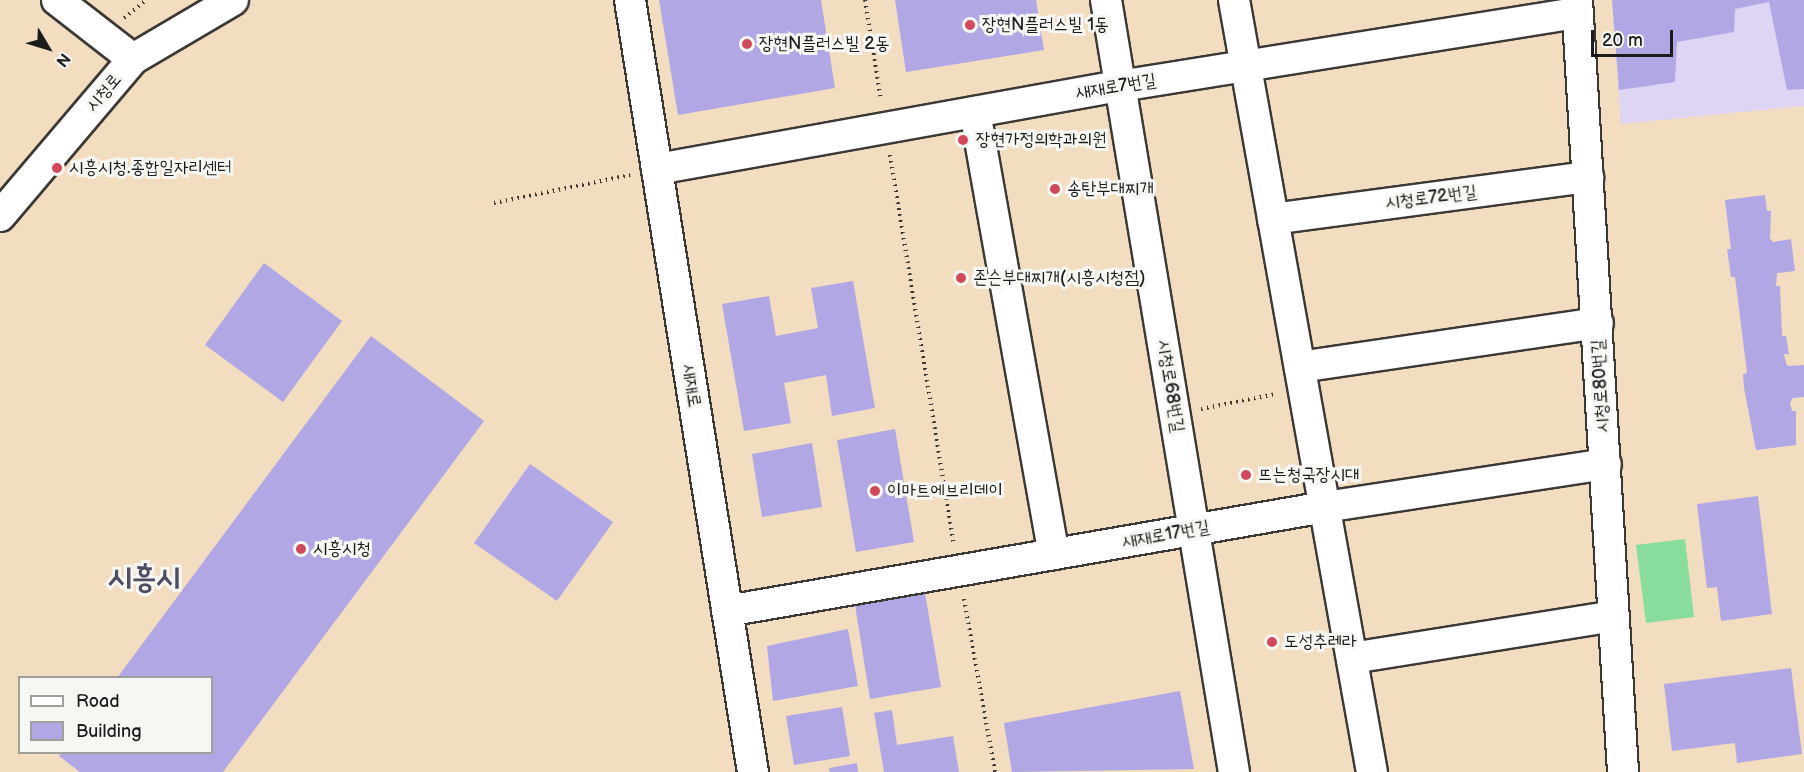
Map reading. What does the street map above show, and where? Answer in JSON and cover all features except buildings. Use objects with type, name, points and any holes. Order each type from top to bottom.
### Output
[{"type":"street","points":[[57,0],[133,59]]},
{"type":"street","name":"시청로","points":[[0,216],[133,59],[233,0]]},
{"type":"street","name":"새재로","points":[[630,0],[753,772]]},
{"type":"street","name":"시청로68번길","points":[[1106,0],[1234,772]]},
{"type":"street","points":[[1234,0],[1372,772]]},
{"type":"street","name":"새재로7번길","points":[[657,169],[1577,7]]},
{"type":"street","name":"시청로80번길","points":[[1577,7],[1614,616],[1616,771]]},
{"type":"street","points":[[975,112],[1054,554]]},
{"type":"street","name":"시청로72번길","points":[[1273,219],[1588,177]]},
{"type":"street","points":[[1302,378],[1598,323]]},
{"type":"street","name":"새재로17번길","points":[[727,611],[1325,507],[1605,464]]},
{"type":"street","points":[[1352,658],[1614,616]]},
{"type":"path","points":[[865,0],[959,571],[995,772]]},
{"type":"path","points":[[494,203],[657,169]]},
{"type":"path","points":[[1175,415],[1302,378]]},
{"type":"shaded area","points":[[1612,0],[1804,0],[1804,106],[1621,124]]},
{"type":"green space","points":[[1685,539],[1694,617],[1646,623],[1636,545]]},
{"type":"place","name":"장현N플러스빌 1동","points":[[970,25]]},
{"type":"place","name":"장현N플러스빌 2동","points":[[747,44]]},
{"type":"place","name":"장현가정의학과의원","points":[[963,140]]},
{"type":"place","name":"시흥시청.종합일자리센터","points":[[57,168]]},
{"type":"place","name":"송탄부대찌개","points":[[1055,189]]},
{"type":"place","name":"존슨부대찌개(시흥시청점)","points":[[961,278]]},
{"type":"place","name":"뜨는청국장시대","points":[[1246,475]]},
{"type":"place","name":"이마트에브리데이","points":[[875,491]]},
{"type":"place","name":"시흥시청","points":[[301,549]]},
{"type":"place","name":"도성추레라","points":[[1272,642]]},
{"type":"district","name":"시흥시","points":[[144,578]]}]
